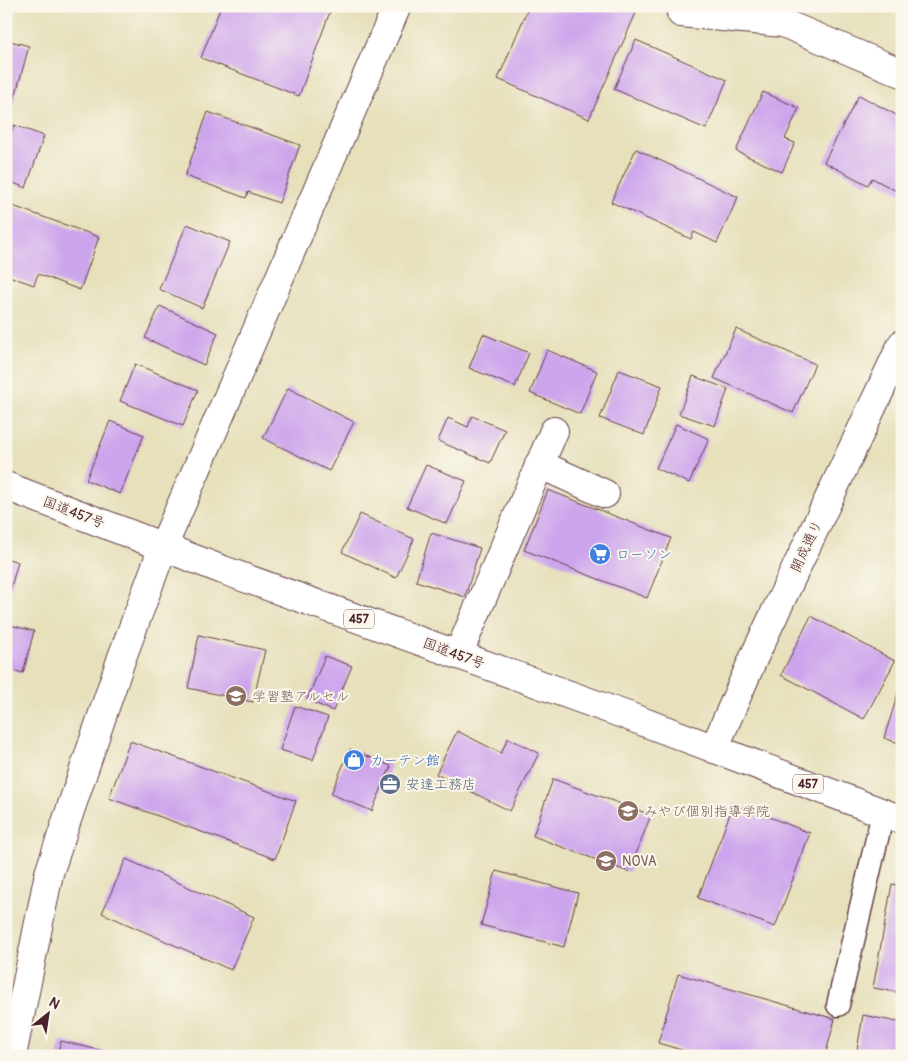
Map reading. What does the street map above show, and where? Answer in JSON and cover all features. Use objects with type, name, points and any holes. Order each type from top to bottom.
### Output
[{"type":"main road","points":[[12,1056],[49,873],[121,660],[163,547],[397,6]]},
{"type":"main road","points":[[681,13],[784,23],[902,73]]},
{"type":"main road","name":"開成通り","points":[[714,748],[754,657],[902,344]]},
{"type":"main road","points":[[458,655],[554,431]]},
{"type":"main road","points":[[539,464],[605,494]]},
{"type":"main road","name":"国道457号","points":[[6,486],[163,547],[714,748],[892,816]]},
{"type":"lane","points":[[838,1005],[892,816]]},
{"type":"building","points":[[221,6],[332,6],[299,96],[201,58]]},
{"type":"building","points":[[529,6],[620,6],[636,13],[589,119],[498,79]]},
{"type":"building","points":[[6,40],[29,46],[11,112],[6,111]]},
{"type":"building","points":[[636,40],[727,80],[706,129],[614,89]]},
{"type":"building","points":[[763,92],[799,108],[785,139],[795,143],[782,172],[736,151]]},
{"type":"building","points":[[859,95],[902,118],[902,194],[872,178],[868,185],[824,162]]},
{"type":"building","points":[[208,112],[300,145],[279,203],[248,192],[246,198],[185,176]]},
{"type":"building","points":[[14,125],[44,136],[26,188],[6,180],[6,147]]},
{"type":"building","points":[[636,149],[738,197],[717,243],[694,232],[691,239],[611,202]]},
{"type":"building","points":[[10,205],[99,237],[80,290],[38,274],[34,285],[6,275],[6,216]]},
{"type":"building","points":[[187,224],[230,242],[202,308],[159,289]]},
{"type":"building","points":[[160,306],[218,333],[204,365],[145,338]]},
{"type":"building","points":[[736,329],[815,364],[793,413],[714,378]]},
{"type":"building","points":[[483,334],[529,353],[515,387],[469,368]]},
{"type":"building","points":[[547,350],[597,371],[580,414],[530,393]]},
{"type":"building","points":[[135,364],[198,390],[183,426],[120,401]]},
{"type":"building","points":[[619,370],[662,386],[644,435],[600,418]]},
{"type":"building","points":[[693,376],[728,389],[715,426],[679,414]]},
{"type":"building","points":[[288,388],[354,422],[329,471],[263,438]]},
{"type":"building","points":[[472,416],[505,430],[490,463],[438,441],[448,418],[468,427]]},
{"type":"building","points":[[110,421],[144,435],[120,494],[86,480]]},
{"type":"building","points":[[676,424],[709,439],[689,483],[656,468]]},
{"type":"building","points":[[426,465],[466,481],[447,524],[407,507]]},
{"type":"building","points":[[548,490],[671,538],[647,598],[524,550]]},
{"type":"building","points":[[360,514],[414,539],[396,578],[342,552]]},
{"type":"building","points":[[431,533],[480,548],[465,597],[416,581]]},
{"type":"building","points":[[6,558],[18,562],[7,601],[6,600]]},
{"type":"building","points":[[811,616],[895,661],[864,719],[781,675]]},
{"type":"building","points":[[6,624],[34,631],[23,673],[6,668]]},
{"type":"building","points":[[199,635],[265,650],[253,702],[188,688]]},
{"type":"building","points":[[325,656],[352,666],[333,711],[307,700]]},
{"type":"building","points":[[902,684],[902,744],[884,738]]},
{"type":"building","points":[[295,706],[328,717],[313,760],[280,750]]},
{"type":"building","points":[[457,731],[501,753],[508,738],[539,753],[510,811],[436,774]]},
{"type":"building","points":[[130,741],[296,801],[275,859],[109,798]]},
{"type":"building","points":[[350,749],[391,766],[372,811],[331,794]]},
{"type":"building","points":[[553,779],[651,815],[629,872],[533,836]]},
{"type":"building","points":[[734,803],[810,833],[775,927],[698,898]]},
{"type":"building","points":[[126,859],[254,917],[231,970],[102,913]]},
{"type":"building","points":[[496,871],[578,893],[564,947],[481,925]]},
{"type":"building","points":[[892,884],[902,886],[902,993],[873,988]]},
{"type":"building","points":[[678,974],[835,1019],[825,1056],[702,1056],[658,1043]]},
{"type":"building","points":[[863,1015],[902,1023],[902,1056],[856,1056]]},
{"type":"building","points":[[61,1041],[120,1055],[120,1056],[57,1056]]},
{"type":"place","name":"ローソン","points":[[600,554]]},
{"type":"place","name":"学習塾アルセル","points":[[236,696]]},
{"type":"place","name":"カーテン館","points":[[354,760]]},
{"type":"place","name":"安達工務店","points":[[390,784]]},
{"type":"place","name":"みやび個別指導学院","points":[[628,811]]},
{"type":"place","name":"NOVA","points":[[606,861]]}]
